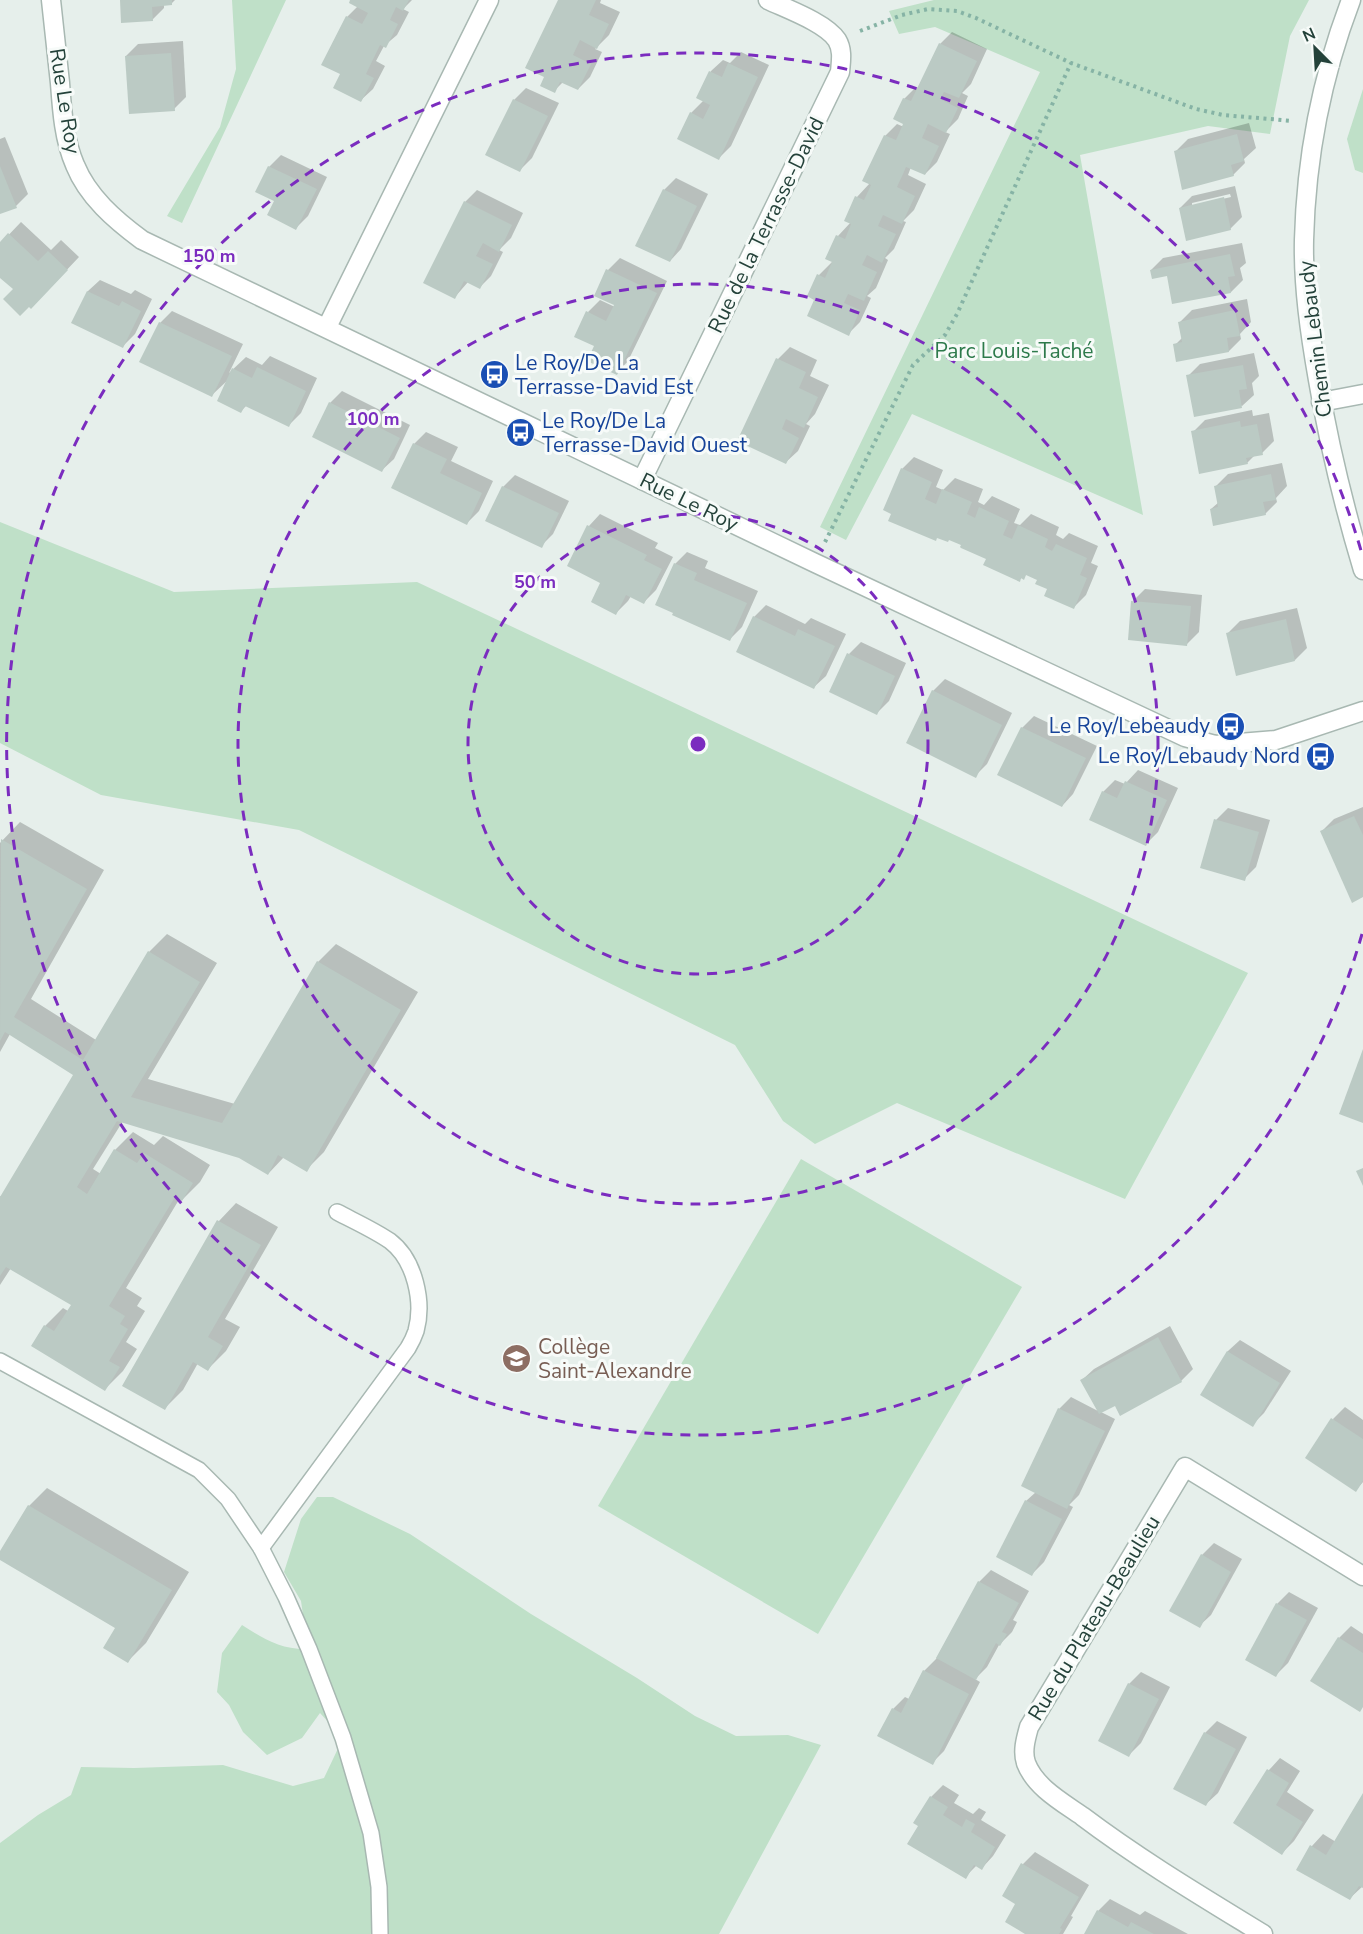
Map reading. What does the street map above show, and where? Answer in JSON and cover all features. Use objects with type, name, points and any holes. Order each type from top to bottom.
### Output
[{"type":"street","name":"Rue Le Roy","points":[[51,0],[67,140],[75,165],[85,184],[100,204],[119,223],[142,240],[1185,737],[1215,745],[1276,740],[1363,711]]},
{"type":"street","points":[[327,327],[489,0]]},
{"type":"street","points":[[768,0],[824,27],[837,40]]},
{"type":"street","name":"Chemin Lebaudy","points":[[1352,0],[1336,41],[1317,123],[1307,194],[1304,240],[1305,287],[1322,402],[1333,462],[1363,570]]},
{"type":"street","name":"Rue de la Terrasse-David","points":[[642,480],[840,72],[842,55],[837,40]]},
{"type":"street","points":[[1322,402],[1363,394]]},
{"type":"street","name":"Rue du Plateau-Beaulieu","points":[[1263,1934],[1109,1837],[1048,1791],[1034,1778],[1026,1762],[1024,1746],[1029,1727],[1185,1467],[1363,1576]]},
{"type":"lane","points":[[261,1548],[408,1348],[416,1330],[419,1308],[414,1280],[405,1256],[390,1241],[337,1212]]},
{"type":"lane","points":[[0,1361],[199,1470],[228,1498],[261,1548],[286,1597],[309,1649],[343,1738],[371,1833],[379,1887],[380,1934]]},
{"type":"path","points":[[837,40],[902,15],[928,9],[957,11],[1071,63],[1196,109],[1223,115],[1317,123]]},
{"type":"path","points":[[814,562],[913,365],[945,335],[957,314],[1071,63]]},
{"type":"green space","points":[[232,0],[286,0],[182,223],[167,216],[220,127],[236,69]]},
{"type":"green space","name":"Parc Louis-Taché","points":[[934,0],[1309,0],[1290,36],[1270,134],[1208,126],[1080,155],[1143,515],[912,414],[846,540],[820,527],[1040,72],[935,27],[899,34],[889,11]]},
{"type":"green space","points":[[1363,89],[1363,173],[1355,170],[1347,139]]},
{"type":"green space","points":[[0,522],[174,592],[417,582],[1248,973],[1125,1199],[897,1103],[815,1144],[783,1121],[735,1045],[299,830],[101,795],[0,743]]},
{"type":"green space","points":[[801,1159],[1022,1287],[818,1634],[598,1506]]},
{"type":"green space","points":[[317,1497],[333,1497],[410,1534],[531,1614],[695,1716],[736,1736],[788,1735],[821,1745],[719,1934],[0,1934],[0,1843],[38,1815],[71,1795],[81,1767],[223,1765],[293,1786],[324,1778],[343,1738],[320,1713],[302,1738],[267,1755],[243,1732],[229,1705],[217,1692],[222,1653],[242,1625],[281,1646],[308,1649],[301,1601],[284,1572],[301,1519]]},
{"type":"building","points":[[120,0],[172,0],[172,5],[152,7],[153,21],[121,23]]},
{"type":"building","points":[[350,0],[409,0],[403,11],[396,7],[390,20],[398,24],[386,48],[380,45],[366,74],[374,78],[361,102],[333,88],[340,74],[321,65],[346,16],[362,24],[368,13],[349,3]]},
{"type":"building","points":[[558,0],[596,0],[589,15],[609,24],[597,49],[580,40],[573,55],[591,64],[578,90],[560,82],[555,93],[540,86],[544,77],[525,68]]},
{"type":"building","points":[[939,43],[977,61],[959,98],[944,92],[940,99],[958,108],[946,133],[928,124],[922,138],[939,146],[925,175],[906,167],[897,187],[915,196],[902,224],[883,215],[878,226],[896,234],[882,263],[867,255],[862,265],[877,272],[864,301],[848,294],[844,303],[860,310],[849,336],[807,316],[814,300],[807,296],[817,274],[825,278],[832,262],[825,259],[836,235],[845,239],[851,224],[844,221],[855,196],[864,200],[871,185],[862,181],[884,135],[896,140],[903,124],[893,119],[903,98],[911,101]]},
{"type":"building","points":[[171,53],[175,111],[129,114],[125,56]]},
{"type":"building","points":[[728,63],[758,77],[719,160],[677,139],[690,112],[703,119],[710,105],[696,98],[709,71],[722,77]]},
{"type":"building","points":[[513,99],[548,116],[520,172],[485,155]]},
{"type":"building","points":[[1237,134],[1244,161],[1231,165],[1234,176],[1182,190],[1174,151]]},
{"type":"building","points":[[0,166],[17,208],[0,214]]},
{"type":"building","points":[[268,166],[317,189],[296,230],[267,215],[274,201],[255,192]]},
{"type":"building","points":[[663,189],[697,206],[670,262],[635,246]]},
{"type":"building","points":[[1224,197],[1231,230],[1186,241],[1179,208]]},
{"type":"building","points":[[464,201],[512,225],[499,252],[483,243],[476,256],[493,264],[480,289],[464,281],[455,299],[423,283]]},
{"type":"building","points":[[8,233],[38,261],[48,251],[68,270],[31,309],[29,307],[20,316],[3,299],[13,289],[0,278],[0,242]]},
{"type":"building","points":[[1230,254],[1235,276],[1228,277],[1231,293],[1172,304],[1167,276],[1152,279],[1150,270]]},
{"type":"building","points":[[606,269],[657,293],[617,375],[587,361],[594,346],[574,337],[586,311],[606,321],[614,305],[594,296]]},
{"type":"building","points":[[87,291],[119,306],[122,301],[141,311],[123,348],[71,323]]},
{"type":"building","points":[[1235,310],[1240,336],[1227,338],[1229,352],[1176,362],[1173,344],[1182,342],[1178,322]]},
{"type":"building","points":[[159,322],[232,356],[212,397],[139,362]]},
{"type":"building","points":[[776,358],[806,372],[799,388],[818,397],[804,428],[786,419],[782,429],[799,438],[786,464],[737,441]]},
{"type":"building","points":[[1243,365],[1247,389],[1239,390],[1242,408],[1194,417],[1186,375]]},
{"type":"building","points":[[257,367],[306,391],[289,427],[245,406],[241,413],[217,401],[232,368],[252,378]]},
{"type":"building","points":[[329,402],[400,438],[382,472],[312,437]]},
{"type":"building","points":[[1240,421],[1241,427],[1257,424],[1263,455],[1246,458],[1248,464],[1199,474],[1191,431]]},
{"type":"building","points":[[413,443],[447,459],[440,473],[482,493],[467,525],[391,488]]},
{"type":"building","points":[[901,468],[932,482],[925,499],[936,504],[942,489],[972,502],[967,514],[975,518],[979,507],[1009,521],[1003,535],[1012,539],[1018,525],[1048,539],[1045,547],[1052,551],[1056,544],[1087,558],[1080,575],[1087,578],[1074,609],[1044,596],[1047,589],[1035,584],[1037,580],[1026,575],[1024,580],[1021,578],[1020,582],[983,565],[986,559],[961,548],[961,545],[937,538],[936,541],[888,521],[891,514],[883,510]]},
{"type":"building","points":[[1271,474],[1276,500],[1263,502],[1266,515],[1213,526],[1210,509],[1218,507],[1214,486]]},
{"type":"building","points":[[502,486],[559,513],[542,548],[485,521]]},
{"type":"building","points":[[587,525],[647,555],[644,560],[662,569],[644,604],[626,595],[616,615],[591,602],[600,583],[567,566]]},
{"type":"building","points":[[674,563],[697,573],[694,580],[747,603],[730,641],[655,605]]},
{"type":"building","points":[[1131,601],[1191,606],[1187,646],[1128,640]]},
{"type":"building","points":[[753,616],[795,636],[798,629],[835,646],[814,689],[736,652]]},
{"type":"building","points":[[1286,619],[1295,661],[1236,676],[1226,633]]},
{"type":"building","points":[[847,653],[895,676],[877,715],[829,692]]},
{"type":"building","points":[[932,690],[1002,725],[976,778],[906,743]]},
{"type":"building","points":[[1021,727],[1086,758],[1062,807],[997,775]]},
{"type":"building","points":[[1125,781],[1167,800],[1146,846],[1089,820],[1102,791],[1117,798]]},
{"type":"building","points":[[1354,816],[1363,835],[1363,897],[1352,903],[1320,831]]},
{"type":"building","points":[[1214,819],[1259,832],[1245,881],[1200,868]]},
{"type":"building","points":[[1,839],[87,889],[14,1017],[83,1060],[148,951],[200,982],[131,1097],[222,1123],[317,961],[401,1010],[307,1172],[278,1155],[268,1175],[239,1158],[117,1121],[77,1187],[87,1194],[114,1149],[137,1163],[144,1153],[193,1183],[182,1201],[175,1197],[109,1306],[125,1316],[120,1324],[128,1329],[109,1361],[120,1367],[105,1391],[31,1346],[44,1325],[54,1331],[71,1305],[6,1267],[0,1276],[0,1197],[73,1075],[5,1032],[0,1041]]},
{"type":"building","points":[[1363,1049],[1363,1123],[1339,1114]]},
{"type":"building","points":[[1363,1168],[1363,1186],[1356,1171]]},
{"type":"building","points":[[217,1220],[261,1245],[208,1337],[223,1346],[208,1371],[193,1362],[165,1410],[122,1386]]},
{"type":"building","points":[[1158,1337],[1182,1382],[1120,1416],[1115,1406],[1099,1414],[1080,1380]]},
{"type":"building","points":[[1227,1351],[1280,1383],[1253,1427],[1200,1395]]},
{"type":"building","points":[[1058,1408],[1105,1431],[1067,1509],[1021,1486]]},
{"type":"building","points":[[1331,1418],[1363,1439],[1363,1481],[1356,1492],[1305,1458]]},
{"type":"building","points":[[1025,1500],[1062,1519],[1032,1576],[996,1557]]},
{"type":"building","points":[[28,1505],[172,1590],[128,1663],[103,1648],[115,1628],[0,1560],[0,1551]]},
{"type":"building","points":[[1201,1554],[1231,1572],[1200,1628],[1169,1611]]},
{"type":"building","points":[[978,1581],[1019,1603],[1002,1632],[1007,1634],[1000,1646],[996,1643],[976,1680],[936,1658]]},
{"type":"building","points":[[1276,1603],[1307,1620],[1276,1677],[1245,1660]]},
{"type":"building","points":[[1338,1637],[1363,1653],[1363,1707],[1360,1712],[1310,1681]]},
{"type":"building","points":[[923,1670],[969,1694],[933,1765],[877,1736],[892,1708],[901,1713]]},
{"type":"building","points":[[1128,1683],[1159,1699],[1129,1757],[1098,1741]]},
{"type":"building","points":[[1204,1732],[1236,1749],[1206,1806],[1173,1789]]},
{"type":"building","points":[[1267,1769],[1289,1783],[1276,1805],[1303,1822],[1282,1855],[1233,1823]]},
{"type":"building","points":[[1363,1793],[1363,1888],[1359,1886],[1350,1900],[1296,1870],[1310,1845],[1326,1855]]},
{"type":"building","points":[[930,1796],[948,1807],[943,1815],[962,1827],[966,1819],[975,1824],[971,1832],[995,1847],[982,1870],[974,1865],[966,1879],[907,1844],[918,1826],[913,1823]]},
{"type":"building","points":[[1021,1863],[1079,1897],[1060,1928],[1062,1929],[1059,1934],[1025,1934],[1005,1922],[1015,1904],[1002,1896]]},
{"type":"building","points":[[1097,1910],[1128,1927],[1131,1922],[1154,1934],[1084,1934]]},
{"type":"place","name":"Le Roy/De La Terrasse-David Est","points":[[494,375]]},
{"type":"place","name":"Le Roy/De La Terrasse-David Ouest","points":[[521,433]]},
{"type":"place","name":"Le Roy/Lebeaudy","points":[[1231,726]]},
{"type":"place","name":"Le Roy/Lebaudy Nord","points":[[1321,756]]},
{"type":"place","name":"Collège Saint-Alexandre","points":[[517,1359]]}]
